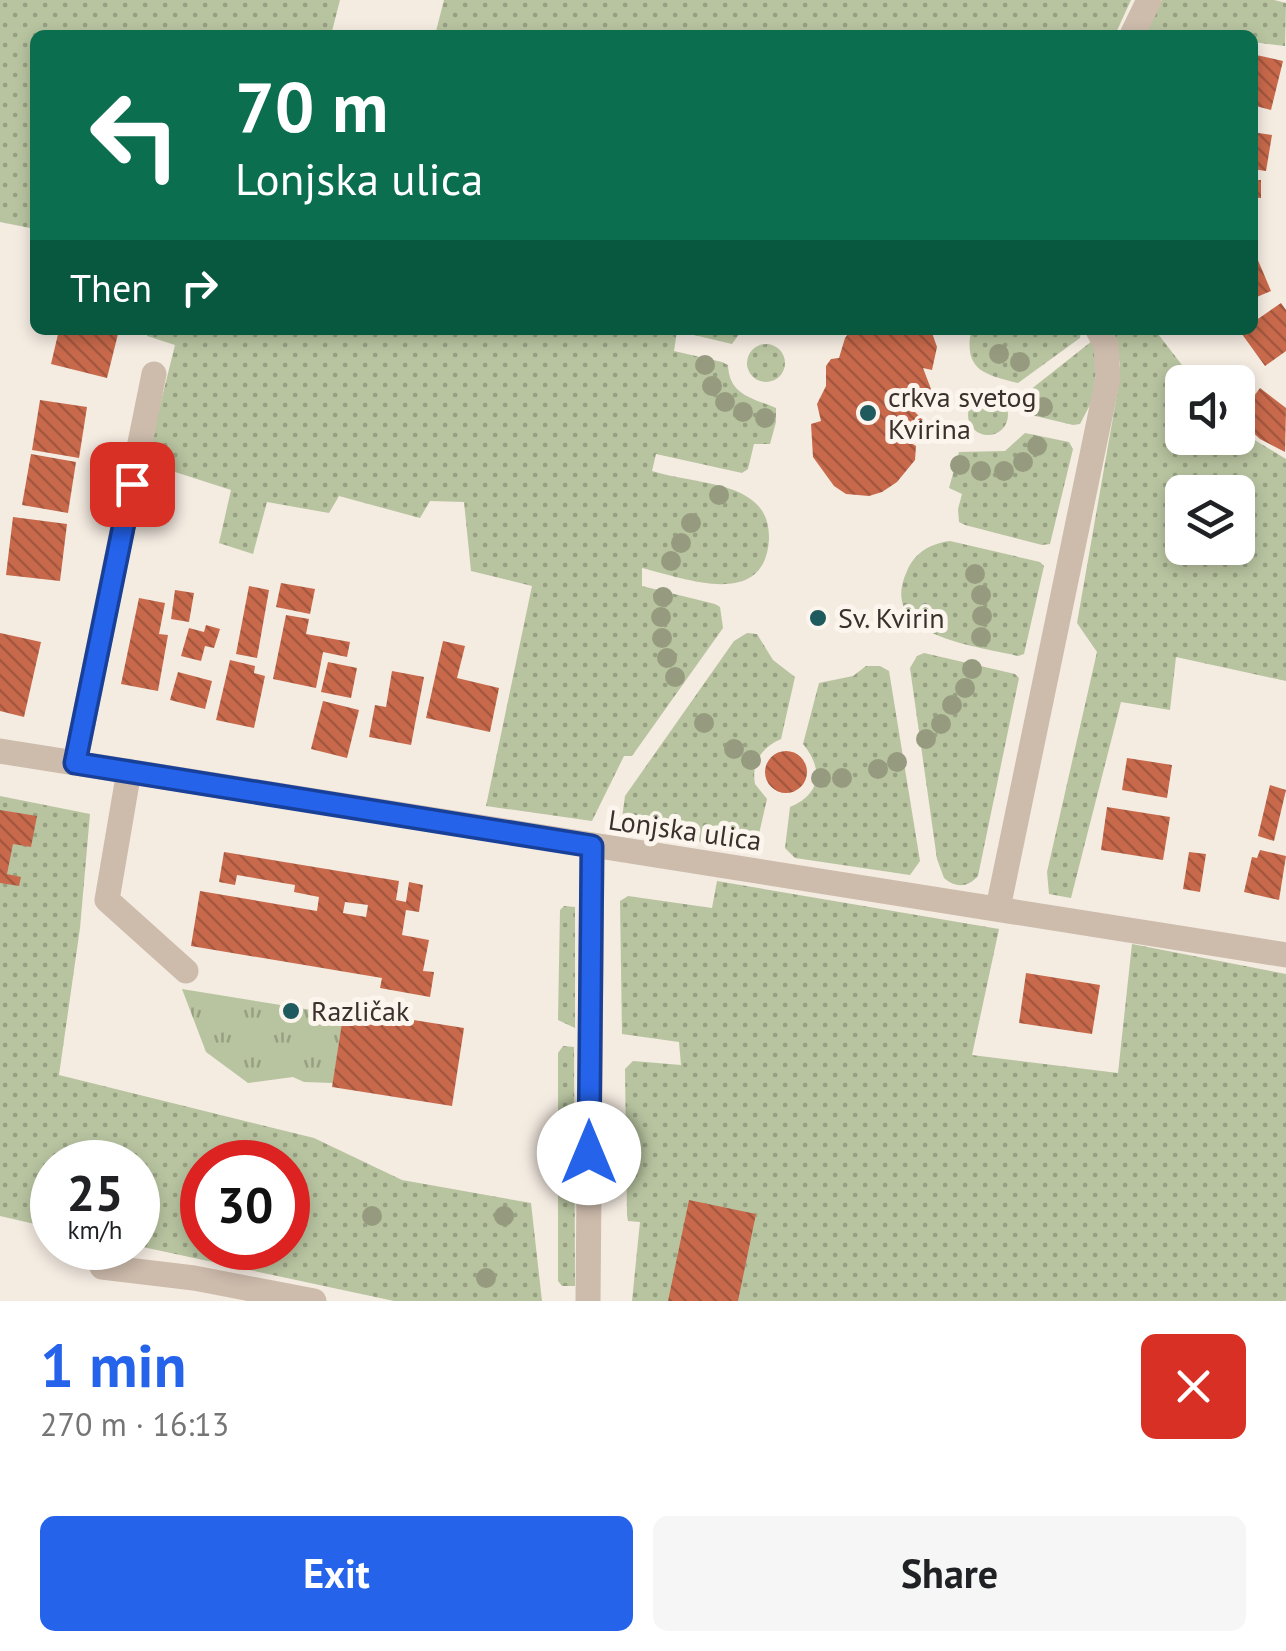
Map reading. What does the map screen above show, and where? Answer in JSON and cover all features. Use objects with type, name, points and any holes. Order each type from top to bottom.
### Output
[{"type":"street","points":[[1134,30],[1149,0]]},
{"type":"street","points":[[998,908],[1108,378],[1106,345],[1101,335]]},
{"type":"street","points":[[75,763],[154,374]]},
{"type":"street","name":"Lonjska ulica","points":[[0,750],[1286,955]]},
{"type":"street","points":[[129,772],[107,900],[186,971]]},
{"type":"street","points":[[588,1301],[592,846]]},
{"type":"street","points":[[121,1270],[238,1294],[314,1301]]},
{"type":"green space","points":[[0,0],[340,0],[332,30],[30,30],[30,228],[0,222]]},
{"type":"green space","points":[[444,0],[1131,0],[1117,30],[436,30]]},
{"type":"green space","points":[[1162,0],[1286,3],[1285,46],[1258,43],[1258,30],[1147,30]]},
{"type":"green space","points":[[676,335],[674,351],[728,365],[737,389],[776,408],[770,444],[754,444],[748,469],[742,473],[656,454],[652,471],[728,488],[754,502],[765,515],[769,538],[764,561],[754,575],[739,582],[700,582],[642,568],[642,586],[720,607],[723,628],[632,756],[624,756],[592,821],[486,806],[532,586],[471,571],[464,502],[430,501],[420,518],[339,496],[329,513],[267,502],[253,554],[219,543],[231,490],[172,471],[168,483],[142,478],[175,345],[147,336]]},
{"type":"green space","points":[[694,335],[738,335],[732,344]]},
{"type":"green space","points":[[971,335],[1080,335],[1018,383],[979,368],[970,354]]},
{"type":"green space","points":[[1113,335],[1159,335],[1182,365],[1165,365],[1165,455],[1255,455],[1255,440],[1286,459],[1286,681],[1176,657],[1170,710],[1121,702],[1071,898],[1049,894],[1047,872],[1097,652],[1077,623],[1119,383],[1120,364]]},
{"type":"green space","points":[[1092,341],[1099,353],[1092,401],[1080,424],[1027,414],[1025,394]]},
{"type":"green space","points":[[766,344],[780,349],[785,363],[780,377],[766,382],[752,377],[747,363],[752,349]]},
{"type":"green space","points":[[988,395],[1002,401],[1008,415],[1002,429],[988,435],[974,429],[968,415],[974,401]]},
{"type":"green space","points":[[1025,433],[1069,442],[1073,449],[1050,544],[959,522],[962,494],[949,488],[959,452],[1005,451]]},
{"type":"green space","points":[[950,541],[1044,566],[1024,654],[1018,656],[957,642],[918,624],[906,611],[901,593],[910,564],[924,550]]},
{"type":"green space","points":[[747,633],[757,634],[773,660],[795,677],[781,739],[768,746],[756,763],[755,784],[767,799],[758,838],[743,846],[732,846],[634,831],[622,818],[625,796],[734,641]]},
{"type":"green space","points":[[924,653],[1019,678],[978,876],[966,885],[944,878],[937,859],[910,668],[917,656]]},
{"type":"green space","points":[[866,666],[889,671],[920,861],[910,875],[795,858],[785,848],[790,807],[808,795],[816,780],[814,762],[803,744],[819,683],[853,676]]},
{"type":"green space","points":[[0,796],[90,814],[80,928],[59,1075],[314,1138],[402,1180],[531,1203],[542,1301],[394,1301],[250,1270],[310,1270],[310,1140],[180,1140],[180,1255],[160,1251],[160,1140],[30,1140],[30,1223],[0,1216]]},
{"type":"green space","points":[[717,881],[999,929],[972,1055],[1118,1073],[1132,944],[1286,974],[1286,1301],[632,1301],[640,1222],[628,1221],[627,1215],[625,1069],[633,1061],[681,1065],[679,1042],[622,1034],[620,901],[628,896],[712,908]]},
{"type":"green space","points":[[564,906],[575,907],[575,1028],[558,1020],[560,910]]},
{"type":"green space","points":[[182,989],[343,1015],[333,1083],[304,1082],[293,1077],[248,1083],[206,1052]]},
{"type":"green space","points":[[563,1046],[574,1047],[575,1286],[562,1286],[558,1281],[558,1053]]},
{"type":"building","points":[[1258,55],[1283,61],[1271,110],[1258,107]]},
{"type":"building","points":[[1258,133],[1272,135],[1266,171],[1258,170]]},
{"type":"building","points":[[1258,260],[1271,291],[1258,296]]},
{"type":"building","points":[[1281,303],[1286,310],[1286,351],[1265,366],[1243,335],[1258,335],[1258,319]]},
{"type":"building","points":[[58,335],[118,335],[107,378],[51,364]]},
{"type":"building","name":"crkva svetog Kvirina","points":[[933,335],[937,347],[932,370],[923,368],[931,389],[929,405],[915,407],[914,411],[925,422],[926,431],[911,443],[916,446],[915,460],[897,482],[869,496],[846,494],[834,486],[813,457],[811,424],[821,421],[817,404],[826,386],[826,366],[831,359],[839,358],[845,338]]},
{"type":"building","points":[[1260,388],[1286,408],[1285,452],[1255,434],[1255,395]]},
{"type":"building","points":[[40,400],[87,407],[79,458],[32,450]]},
{"type":"building","points":[[31,454],[76,462],[68,513],[22,505]]},
{"type":"building","points":[[13,517],[67,524],[60,581],[6,575]]},
{"type":"building","points":[[281,583],[315,589],[310,614],[276,607]]},
{"type":"building","points":[[249,586],[269,590],[257,658],[236,654]]},
{"type":"building","points":[[175,590],[194,593],[189,622],[171,619]]},
{"type":"building","points":[[139,598],[165,603],[159,634],[168,635],[158,691],[121,684]]},
{"type":"building","points":[[286,615],[309,619],[306,634],[350,642],[347,657],[323,652],[316,688],[273,679]]},
{"type":"building","points":[[206,625],[220,629],[214,648],[205,646],[201,661],[181,656],[189,628],[204,632]]},
{"type":"building","points":[[0,633],[41,642],[24,717],[0,711]]},
{"type":"building","points":[[443,641],[465,646],[457,678],[499,688],[490,732],[426,718]]},
{"type":"building","points":[[230,660],[255,666],[254,673],[265,676],[254,728],[216,720]]},
{"type":"building","points":[[328,662],[357,668],[351,698],[321,692]]},
{"type":"building","points":[[392,671],[424,677],[411,745],[369,737],[375,705],[386,707]]},
{"type":"building","points":[[178,672],[212,681],[205,709],[170,700]]},
{"type":"building","points":[[323,701],[359,710],[347,758],[311,749]]},
{"type":"building","points":[[786,751],[801,757],[807,772],[801,787],[786,793],[771,787],[765,772],[771,757]]},
{"type":"building","points":[[1127,758],[1172,765],[1167,798],[1122,790]]},
{"type":"building","points":[[1270,785],[1286,790],[1274,841],[1258,836]]},
{"type":"building","points":[[1107,807],[1170,817],[1163,860],[1101,850]]},
{"type":"building","points":[[0,810],[37,816],[31,847],[13,844],[7,874],[21,877],[19,886],[0,883]]},
{"type":"building","points":[[1260,850],[1286,856],[1279,900],[1244,892],[1252,857],[1257,858]]},
{"type":"building","points":[[224,852],[399,881],[396,900],[406,902],[409,882],[423,885],[419,912],[406,910],[402,935],[429,940],[423,971],[434,972],[430,997],[380,988],[382,978],[191,946],[200,891],[317,911],[319,897],[294,892],[295,885],[237,875],[235,885],[219,882]],"holes":[[[345,902],[368,905],[366,917],[343,913]]]},
{"type":"building","points":[[1189,852],[1206,854],[1200,892],[1183,889]]},
{"type":"building","points":[[1026,973],[1100,985],[1092,1034],[1019,1023]]},
{"type":"building","points":[[344,1009],[464,1028],[452,1106],[332,1087]]},
{"type":"building","points":[[689,1200],[756,1214],[738,1301],[668,1301]]},
{"type":"place","name":"crkva svetog Kvirina","points":[[868,413]]},
{"type":"place","name":"Sv. Kvirin","points":[[818,618]]},
{"type":"place","name":"Različak","points":[[291,1011]]},
{"type":"route","points":[[132,484],[75,763],[592,846],[589,1153]]}]
